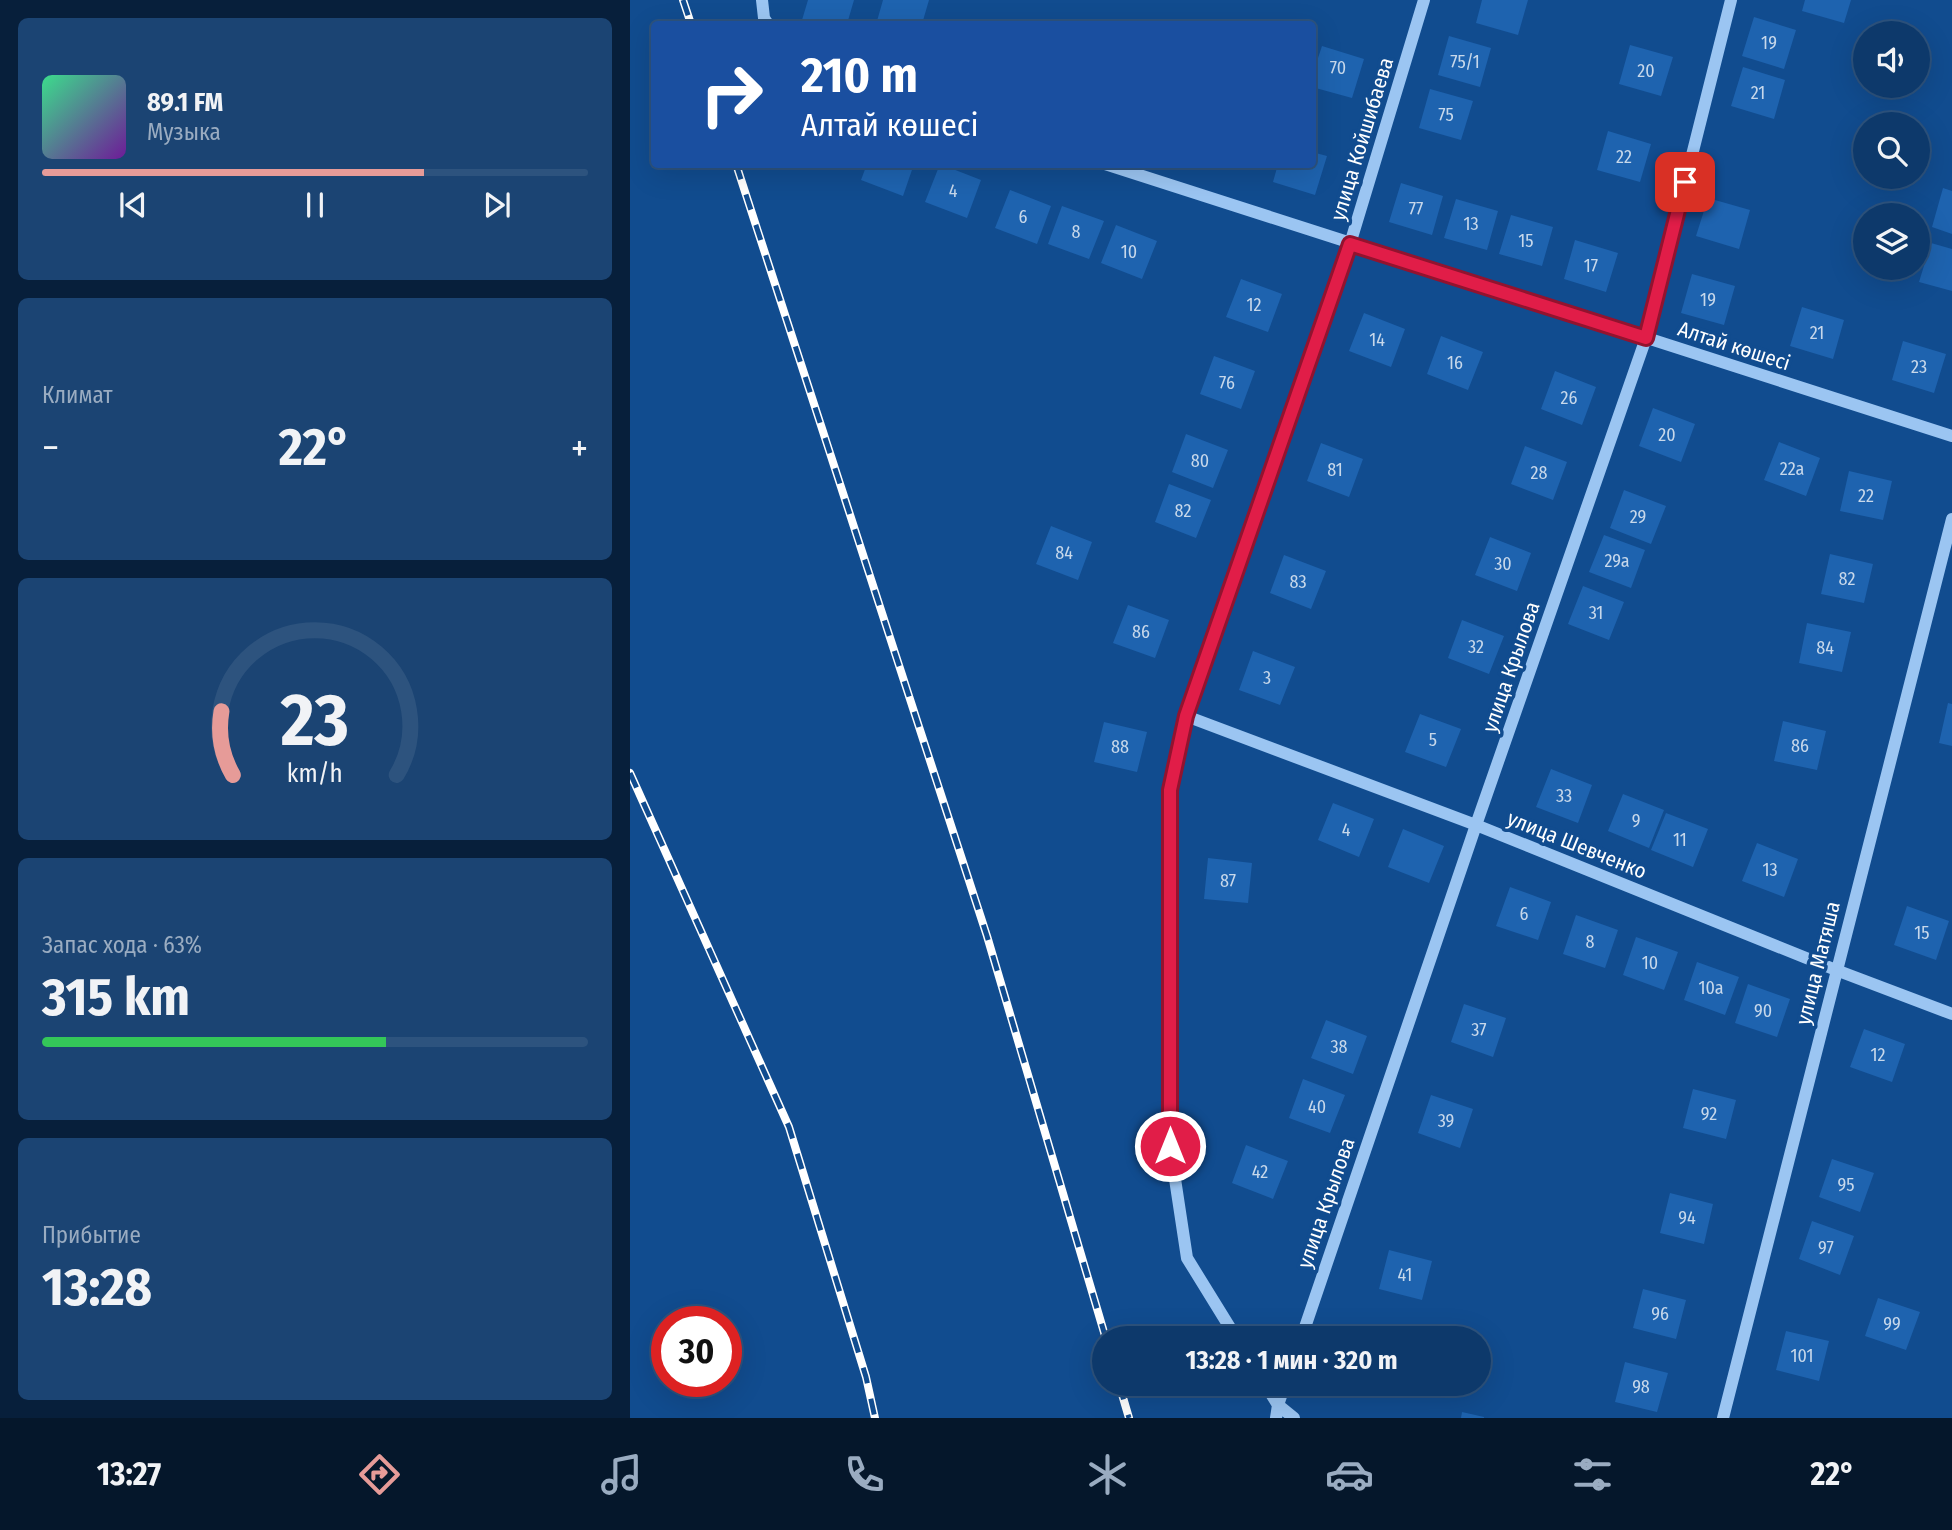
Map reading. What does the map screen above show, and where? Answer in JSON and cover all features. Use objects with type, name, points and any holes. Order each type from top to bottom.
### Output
[{"type":"street","points":[[762,0],[766,21]]},
{"type":"street","name":"улица Койшибаева","points":[[1229,1326],[1188,1258],[1170,1146],[1170,790],[1186,716],[1350,244],[1424,0]]},
{"type":"street","name":"улица Крылова","points":[[1305,1326],[1646,338],[1731,0]]},
{"type":"street","name":"Алтай көшесі","points":[[1117,168],[1952,436]]},
{"type":"street","name":"улица Матяша","points":[[1723,1418],[1952,519]]},
{"type":"street","name":"улица Шевченко","points":[[1186,716],[1476,825],[1952,1014]]},
{"type":"street","points":[[1277,1412],[1294,1418]]},
{"type":"building","points":[[808,0],[854,0],[848,21],[802,20]]},
{"type":"building","points":[[883,0],[929,0],[923,21],[877,21]]},
{"type":"building","points":[[1482,0],[1528,0],[1518,35],[1476,23]]},
{"type":"building","points":[[1805,0],[1851,0],[1844,23],[1802,11]]},
{"type":"building","points":[[1754,17],[1796,30],[1784,69],[1742,56]]},
{"type":"building","points":[[1449,36],[1491,48],[1480,87],[1438,75]]},
{"type":"building","points":[[1630,45],[1673,57],[1661,96],[1619,84]]},
{"type":"building","points":[[1322,46],[1364,59],[1352,98],[1316,88],[1316,64]]},
{"type":"building","points":[[1743,67],[1785,80],[1774,119],[1731,106]]},
{"type":"building","points":[[1430,89],[1473,101],[1461,140],[1419,128]]},
{"type":"building","points":[[1608,131],[1651,144],[1640,182],[1597,170]]},
{"type":"building","points":[[1316,153],[1327,156],[1315,195],[1273,182],[1277,168],[1316,168]]},
{"type":"building","points":[[866,168],[913,168],[903,196],[861,180]]},
{"type":"building","points":[[938,168],[950,168],[981,180],[967,218],[925,202]]},
{"type":"building","points":[[1401,183],[1443,196],[1432,235],[1389,222]]},
{"type":"building","points":[[1943,188],[1952,191],[1952,234],[1932,227]]},
{"type":"building","points":[[1010,190],[1051,206],[1037,244],[995,228]]},
{"type":"building","points":[[1708,198],[1750,210],[1739,249],[1696,236]]},
{"type":"building","points":[[1456,199],[1498,211],[1487,250],[1444,238]]},
{"type":"building","points":[[1062,206],[1104,221],[1089,259],[1048,244]]},
{"type":"building","points":[[1511,215],[1553,227],[1542,266],[1499,254]]},
{"type":"building","points":[[1116,225],[1157,241],[1142,279],[1101,263]]},
{"type":"building","points":[[1575,240],[1618,253],[1606,292],[1564,279]]},
{"type":"building","points":[[1931,243],[1952,249],[1952,291],[1919,282],[1930,280]]},
{"type":"building","points":[[1692,274],[1735,286],[1724,325],[1681,313]]},
{"type":"building","points":[[1241,279],[1282,294],[1268,332],[1226,317]]},
{"type":"building","points":[[1802,307],[1844,320],[1833,359],[1790,346]]},
{"type":"building","points":[[1364,313],[1405,329],[1391,367],[1349,351]]},
{"type":"building","points":[[1441,336],[1483,352],[1468,390],[1427,374]]},
{"type":"building","points":[[1903,341],[1946,354],[1934,393],[1892,380]]},
{"type":"building","points":[[1214,356],[1255,371],[1241,409],[1200,394]]},
{"type":"building","points":[[1555,371],[1596,387],[1582,425],[1541,409]]},
{"type":"building","points":[[1653,408],[1695,424],[1681,462],[1639,446]]},
{"type":"building","points":[[1186,434],[1228,450],[1213,488],[1172,472]]},
{"type":"building","points":[[1779,442],[1820,458],[1806,496],[1764,480]]},
{"type":"building","points":[[1321,443],[1363,459],[1349,497],[1307,481]]},
{"type":"building","points":[[1525,446],[1567,462],[1553,500],[1511,484]]},
{"type":"building","points":[[1849,471],[1892,481],[1883,520],[1840,511]]},
{"type":"building","points":[[1169,484],[1211,500],[1196,538],[1155,522]]},
{"type":"building","points":[[1624,490],[1666,506],[1651,544],[1610,528]]},
{"type":"building","points":[[1051,526],[1092,542],[1078,580],[1036,564]]},
{"type":"building","points":[[1604,535],[1645,550],[1631,588],[1589,572]]},
{"type":"building","points":[[1490,537],[1531,553],[1517,591],[1475,575]]},
{"type":"building","points":[[1830,554],[1873,564],[1864,603],[1821,594]]},
{"type":"building","points":[[1284,555],[1326,571],[1311,609],[1270,593]]},
{"type":"building","points":[[1583,586],[1624,602],[1609,640],[1568,624]]},
{"type":"building","points":[[1128,605],[1169,620],[1155,658],[1113,643]]},
{"type":"building","points":[[1462,620],[1504,636],[1489,674],[1448,658]]},
{"type":"building","points":[[1807,623],[1851,632],[1842,672],[1799,663]]},
{"type":"building","points":[[1253,651],[1295,667],[1280,705],[1239,690]]},
{"type":"building","points":[[1948,703],[1952,704],[1952,746],[1939,743]]},
{"type":"building","points":[[1420,714],[1461,729],[1446,767],[1405,752]]},
{"type":"building","points":[[1783,721],[1826,731],[1817,770],[1774,761]]},
{"type":"building","points":[[1104,722],[1147,732],[1137,772],[1094,762]]},
{"type":"building","points":[[1551,769],[1592,785],[1578,823],[1536,807]]},
{"type":"building","points":[[1623,794],[1664,810],[1649,848],[1608,831]]},
{"type":"building","points":[[1333,803],[1374,819],[1359,857],[1318,840]]},
{"type":"building","points":[[1666,813],[1708,829],[1693,867],[1651,850]]},
{"type":"building","points":[[1403,829],[1444,846],[1429,883],[1388,867]]},
{"type":"building","points":[[1757,843],[1798,859],[1784,897],[1742,881]]},
{"type":"building","points":[[1208,858],[1252,863],[1248,903],[1204,899]]},
{"type":"building","points":[[1510,887],[1551,902],[1538,940],[1496,926]]},
{"type":"building","points":[[1907,906],[1949,921],[1936,960],[1894,945]]},
{"type":"building","points":[[1576,915],[1618,930],[1605,968],[1563,954]]},
{"type":"building","points":[[1636,937],[1678,952],[1664,990],[1623,975]]},
{"type":"building","points":[[1697,962],[1739,977],[1725,1015],[1684,1000]]},
{"type":"building","points":[[1748,984],[1790,999],[1777,1037],[1735,1023]]},
{"type":"building","points":[[1464,1004],[1506,1018],[1493,1057],[1451,1042]]},
{"type":"building","points":[[1326,1020],[1367,1036],[1353,1074],[1311,1058]]},
{"type":"building","points":[[1864,1029],[1905,1044],[1892,1082],[1850,1067]]},
{"type":"building","points":[[1303,1079],[1345,1095],[1330,1133],[1289,1118]]},
{"type":"building","points":[[1693,1089],[1736,1100],[1726,1139],[1683,1128]]},
{"type":"building","points":[[1431,1095],[1473,1109],[1460,1148],[1418,1133]]},
{"type":"building","points":[[1246,1145],[1288,1161],[1273,1199],[1232,1183]]},
{"type":"building","points":[[1832,1159],[1874,1173],[1860,1212],[1819,1197]]},
{"type":"building","points":[[1670,1193],[1713,1204],[1704,1244],[1660,1233]]},
{"type":"building","points":[[1812,1221],[1854,1236],[1840,1275],[1799,1259]]},
{"type":"building","points":[[1389,1250],[1432,1261],[1422,1300],[1379,1289]]},
{"type":"building","points":[[1643,1289],[1686,1300],[1676,1339],[1633,1328]]},
{"type":"building","points":[[1878,1298],[1920,1312],[1906,1350],[1865,1336]]},
{"type":"building","points":[[1786,1331],[1829,1341],[1819,1381],[1776,1370]]},
{"type":"building","points":[[1625,1362],[1668,1373],[1657,1412],[1615,1402]]},
{"type":"building","points":[[1462,1412],[1484,1417],[1484,1418],[1461,1418]]},
{"type":"railway","points":[[683,0],[690,21]]},
{"type":"railway","points":[[737,168],[987,936],[1102,1326]]},
{"type":"railway","points":[[630,773],[789,1127],[866,1377],[875,1418]]},
{"type":"railway","points":[[1123,1396],[1129,1418]]},
{"type":"route","points":[[1170,1146],[1170,790],[1186,716],[1350,244],[1646,338],[1685,182]]}]
